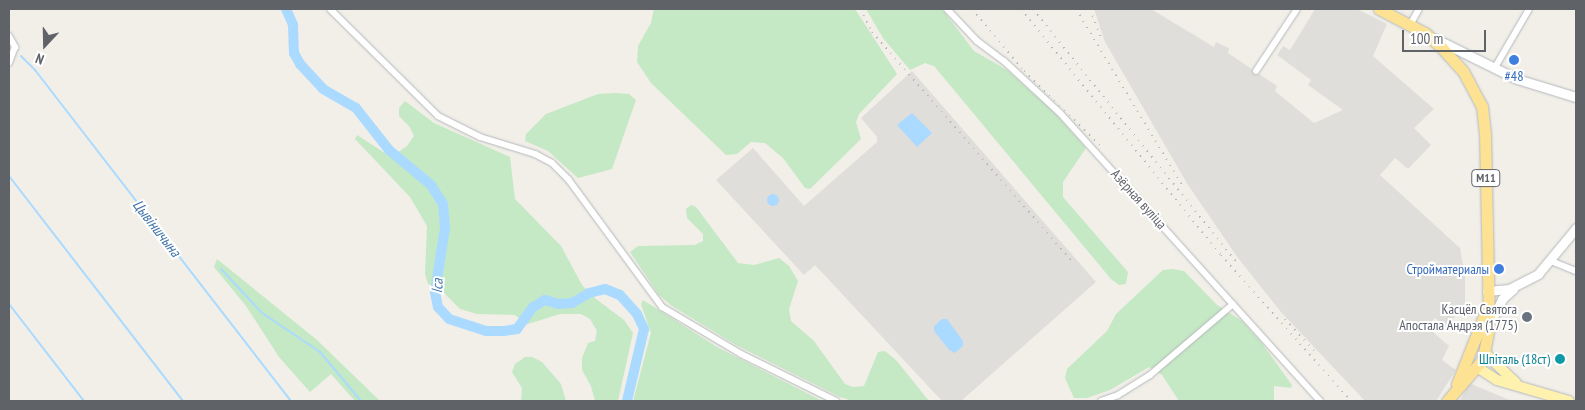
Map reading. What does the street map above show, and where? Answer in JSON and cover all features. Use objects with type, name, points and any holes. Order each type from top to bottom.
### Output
[{"type":"highway","name":"М11","points":[[1379,9],[1425,33],[1463,71],[1478,97],[1484,123],[1487,307],[1489,327],[1485,353],[1477,366],[1447,401]]},
{"type":"highway","name":"М11","points":[[1455,390],[1487,307]]},
{"type":"highway","points":[[1477,366],[1468,354],[1478,347],[1485,353]]},
{"type":"main road","points":[[1425,33],[1494,69],[1576,97]]},
{"type":"main road","points":[[1463,71],[1470,57]]},
{"type":"main road","points":[[1489,327],[1502,299],[1518,286],[1538,274],[1551,261],[1576,228]]},
{"type":"main road","points":[[1488,291],[1501,291],[1518,286]]},
{"type":"main road","points":[[1485,353],[1522,388]]},
{"type":"main road","points":[[1477,366],[1497,380]]},
{"type":"main road","points":[[1465,378],[1477,375],[1569,401]]},
{"type":"street","points":[[330,9],[438,116],[480,137],[535,154],[552,163],[568,179],[662,307],[741,354],[836,401]]},
{"type":"street","name":"Азёрная вуліца","points":[[947,9],[977,40],[1004,61],[1060,113],[1320,401]]},
{"type":"street","points":[[1256,71],[1297,9]]},
{"type":"street","points":[[1410,25],[1419,9]]},
{"type":"street","points":[[1494,69],[1529,9]]},
{"type":"street","points":[[9,36],[15,47],[9,64]]},
{"type":"street","points":[[1551,261],[1576,271]]},
{"type":"street","points":[[1102,401],[1118,396],[1150,375],[1233,304]]},
{"type":"shaded area","points":[[1094,9],[1151,9],[1214,47],[1216,42],[1229,48],[1228,53],[1277,86],[1275,91],[1314,123],[1343,110],[1308,85],[1311,80],[1277,55],[1283,46],[1290,50],[1315,9],[1357,9],[1387,24],[1373,56],[1434,109],[1414,128],[1431,145],[1408,169],[1395,158],[1380,175],[1460,248],[1465,275],[1465,304],[1446,327],[1435,318],[1427,327],[1449,346],[1442,360],[1456,370],[1436,401],[1365,401],[1281,312],[1238,258],[1188,185],[1105,42]]},
{"type":"shaded area","points":[[912,71],[1096,282],[961,401],[942,401],[815,265],[804,275],[716,180],[753,148],[804,206],[877,142],[877,137],[861,118]]},
{"type":"shaded area","points":[[1469,383],[1512,401],[1460,401]]},
{"type":"green space","points":[[654,9],[855,9],[897,74],[859,114],[856,122],[861,139],[810,189],[805,188],[783,158],[765,143],[751,142],[737,154],[726,155],[651,83],[637,62],[638,46],[651,23]]},
{"type":"green space","points":[[866,9],[942,9],[974,51],[1007,70],[1054,112],[1086,148],[1063,182],[1063,197],[1128,272],[1126,284],[1119,285],[1111,279],[934,66],[925,63],[910,70],[883,38]]},
{"type":"green space","points":[[598,94],[629,94],[636,100],[612,169],[578,178],[548,151],[525,141],[526,134],[546,114]]},
{"type":"green space","points":[[405,101],[434,123],[510,157],[515,199],[561,246],[582,285],[596,299],[624,320],[633,333],[618,401],[595,401],[591,386],[582,370],[582,358],[588,343],[595,341],[597,331],[590,319],[581,314],[560,314],[528,324],[515,315],[477,314],[460,309],[439,288],[428,284],[425,274],[427,226],[410,197],[355,139],[357,135],[391,157],[407,146],[414,136],[409,126],[399,116],[399,108]]},
{"type":"green space","points":[[691,205],[696,207],[738,263],[754,265],[779,258],[789,266],[798,281],[789,309],[791,321],[814,341],[845,384],[853,387],[864,386],[878,352],[885,351],[896,360],[929,401],[853,401],[840,397],[736,345],[672,306],[659,295],[630,252],[638,246],[695,245],[703,241],[703,234],[687,218],[686,209]]},
{"type":"green space","points":[[217,259],[317,340],[380,401],[355,401],[331,374],[310,392],[279,357],[246,306],[214,267]]},
{"type":"green space","points":[[1163,270],[1184,271],[1217,305],[1242,321],[1261,342],[1292,385],[1291,388],[1274,386],[1274,401],[1179,401],[1162,375],[1149,367],[1110,390],[1087,398],[1074,398],[1065,378],[1067,369],[1107,331],[1116,314]]},
{"type":"green space","points":[[643,300],[717,347],[822,401],[633,401],[651,333],[641,304]]},
{"type":"green space","points":[[525,357],[532,357],[542,362],[561,384],[566,401],[521,401],[522,388],[512,372],[515,364]]},
{"type":"water","points":[[912,113],[932,133],[917,147],[897,125]]},
{"type":"water","points":[[771,194],[775,194],[779,200],[775,206],[771,206],[767,202],[767,198]]},
{"type":"water","points":[[942,319],[947,319],[963,341],[963,346],[955,353],[949,350],[934,331],[934,326]]},
{"type":"waterway","name":"Іса","points":[[286,9],[293,25],[294,53],[300,64],[323,89],[356,108],[389,150],[431,185],[443,204],[445,228],[435,292],[438,307],[449,319],[486,331],[504,331],[517,329],[533,307],[545,300],[558,304],[572,303],[589,293],[605,289],[620,295],[637,314],[644,329],[627,401]]},
{"type":"waterway","name":"Цывіншчына","points":[[21,56],[35,70],[291,401]]},
{"type":"waterway","points":[[9,176],[183,401]]},
{"type":"waterway","points":[[221,269],[262,313],[320,352],[361,401]]},
{"type":"waterway","points":[[9,304],[84,401]]},
{"type":"railway","points":[[860,9],[872,32],[1071,260]]},
{"type":"railway","points":[[972,9],[1024,71],[1103,148]]},
{"type":"railway","points":[[1021,9],[1221,255],[1351,401]]},
{"type":"railway","points":[[1033,9],[1238,264]]},
{"type":"railway","points":[[1076,9],[1182,185]]},
{"type":"railway","points":[[1090,9],[1102,41]]},
{"type":"railway","points":[[1285,319],[1318,355]]},
{"type":"place","name":"#48","points":[[1514,60]]},
{"type":"place","name":"Стройматериалы","points":[[1499,269]]},
{"type":"place","name":"Касцёл Святога Апостала Андрэя (1775)","points":[[1527,317]]},
{"type":"place","name":"Шпіталь (18ст)","points":[[1560,359]]}]
